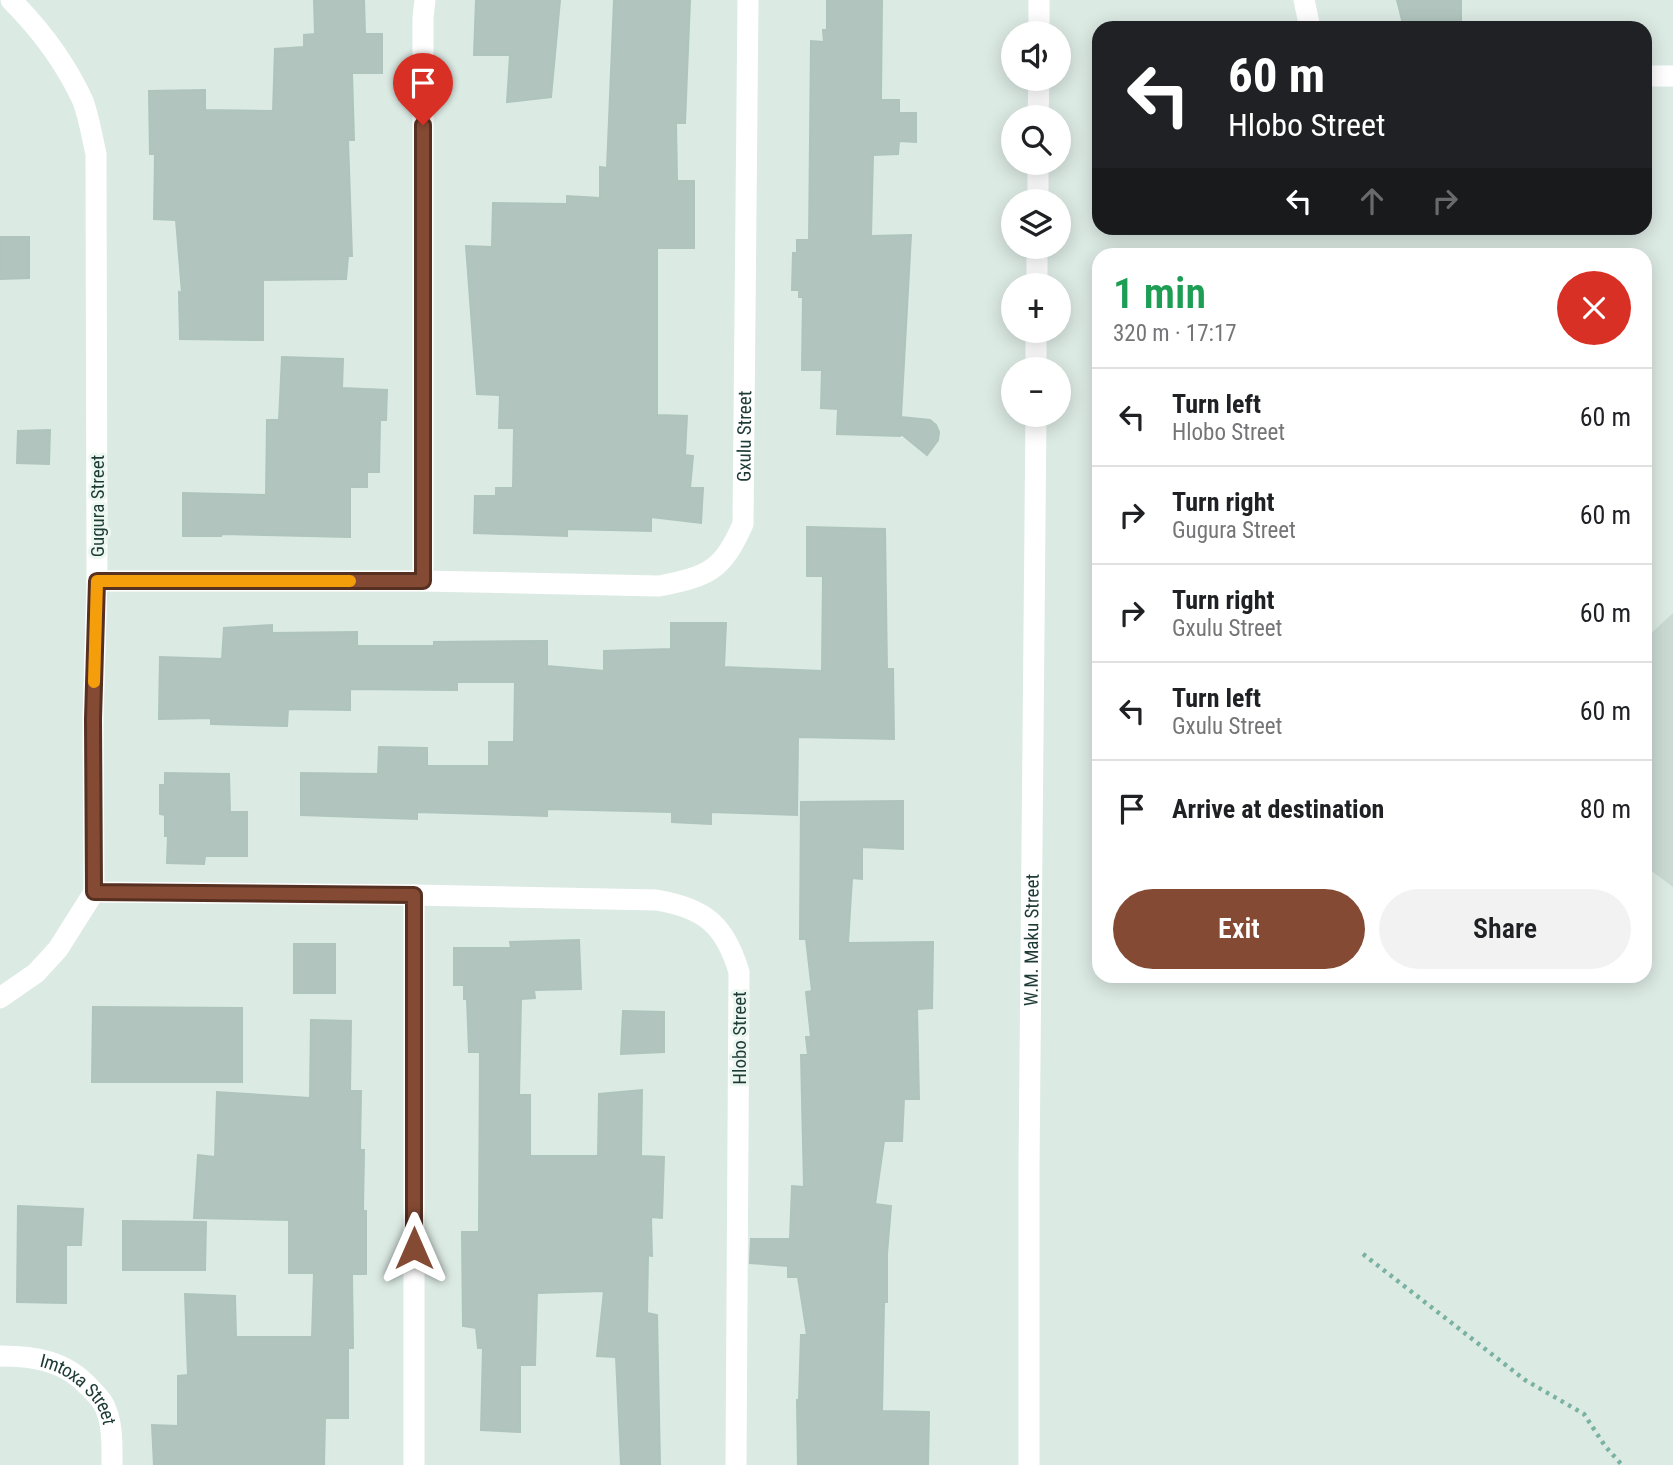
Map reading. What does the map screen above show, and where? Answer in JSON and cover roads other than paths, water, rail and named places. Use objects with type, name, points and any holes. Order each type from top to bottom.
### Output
[{"type":"street","name":"Gugura Street","points":[[11,0],[29,18],[69,74],[84,104],[96,154],[97,581],[93,719],[94,892]]},
{"type":"street","points":[[423,581],[425,0]]},
{"type":"street","name":"Gxulu Street","points":[[97,581],[423,581],[659,586],[686,580],[715,568],[732,550],[743,524],[748,0]]},
{"type":"street","points":[[1039,0],[1039,21]]},
{"type":"street","points":[[1304,0],[1308,21]]},
{"type":"street","points":[[1652,76],[1673,76]]},
{"type":"street","name":"W.M. Maku Street","points":[[1029,1465],[1036,427]]},
{"type":"street","points":[[0,998],[36,973],[58,949],[94,892]]},
{"type":"street","name":"Hlobo Street","points":[[94,892],[656,900],[682,904],[703,914],[720,929],[732,947],[739,972],[740,994],[736,1465]]},
{"type":"street","points":[[414,895],[414,1465]]},
{"type":"street","name":"Imtoxa Street","points":[[0,1356],[41,1358],[65,1367],[86,1383],[104,1404],[111,1426],[112,1465]]}]
